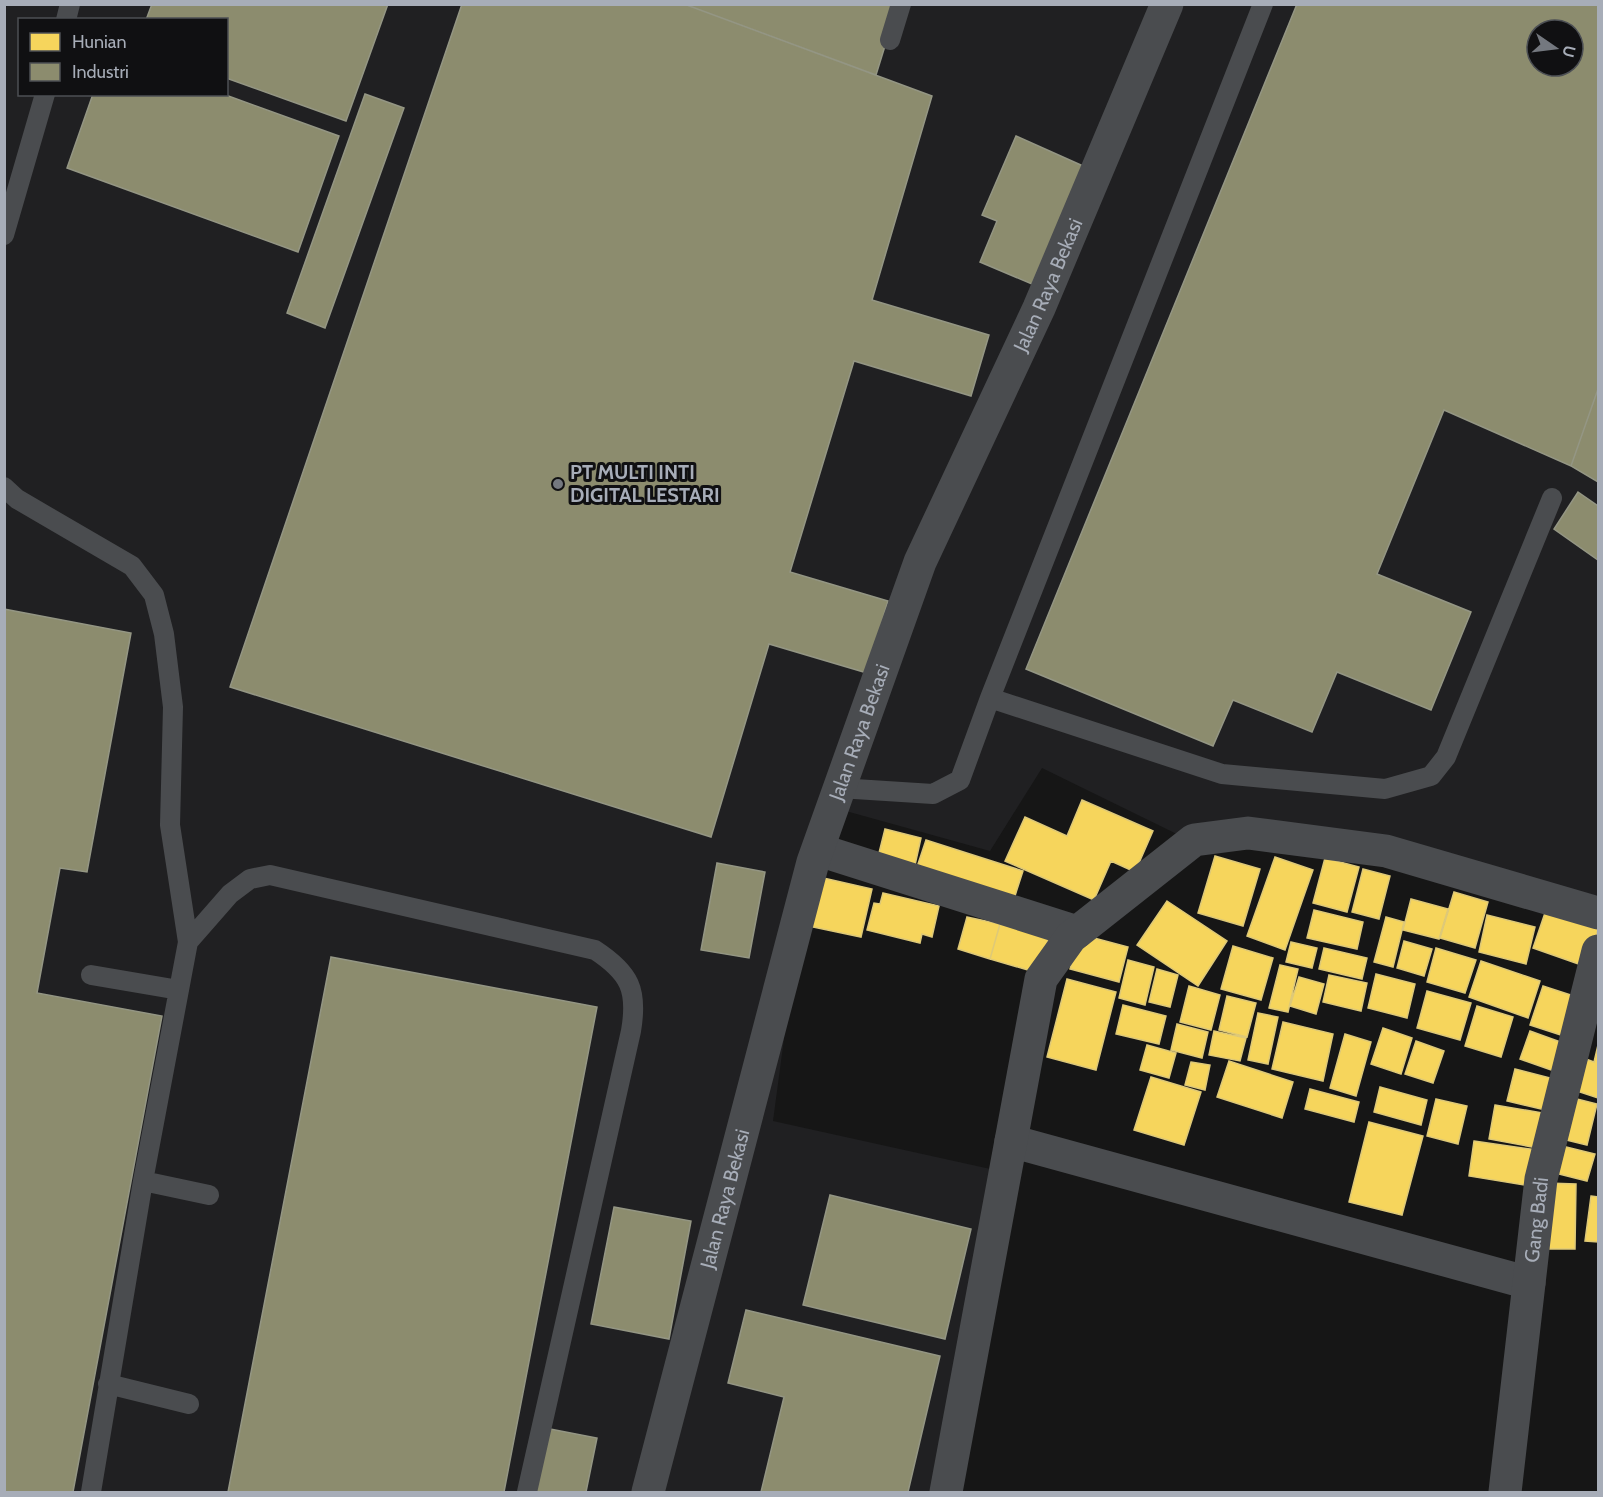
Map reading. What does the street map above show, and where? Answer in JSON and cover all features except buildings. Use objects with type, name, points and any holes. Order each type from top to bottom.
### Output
[{"type":"street","name":"Jalan Raya Bekasi","points":[[648,1492],[813,862],[920,562],[1039,308],[1167,4]]},
{"type":"street","points":[[946,1492],[1041,979],[1071,937],[1194,840],[1248,833],[1386,851],[1599,913]]},
{"type":"street","points":[[819,850],[1077,932]]},
{"type":"street","name":"Gang Badi","points":[[1505,1492],[1541,1179],[1599,951]]},
{"type":"street","points":[[1011,1141],[1529,1283]]},
{"type":"lane","points":[[890,40],[901,4]]},
{"type":"lane","points":[[839,788],[933,795],[960,780],[990,698],[1263,4]]},
{"type":"lane","points":[[4,235],[44,96]]},
{"type":"lane","points":[[4,486],[17,499],[132,566],[153,595],[164,634],[173,707],[170,825],[188,942],[143,1181],[91,1492]]},
{"type":"lane","points":[[990,698],[1222,774],[1385,789],[1412,784],[1431,776],[1446,757],[1552,498]]},
{"type":"lane","points":[[188,942],[230,894],[250,879],[270,875],[595,950],[617,964],[633,988],[635,1009],[631,1031],[527,1492]]},
{"type":"lane","points":[[91,975],[179,990]]},
{"type":"lane","points":[[143,1181],[209,1195]]},
{"type":"lane","points":[[108,1384],[189,1404]]},
{"type":"shaded area","points":[[7,5],[1598,5],[1598,896],[1288,824],[1187,839],[1042,768],[990,851],[835,808],[795,957],[773,1121],[1013,1174],[945,1492],[5,1492],[4,12]]},
{"type":"place","name":"PT MULTI INTI DIGITAL LESTARI","points":[[558,484]]}]
